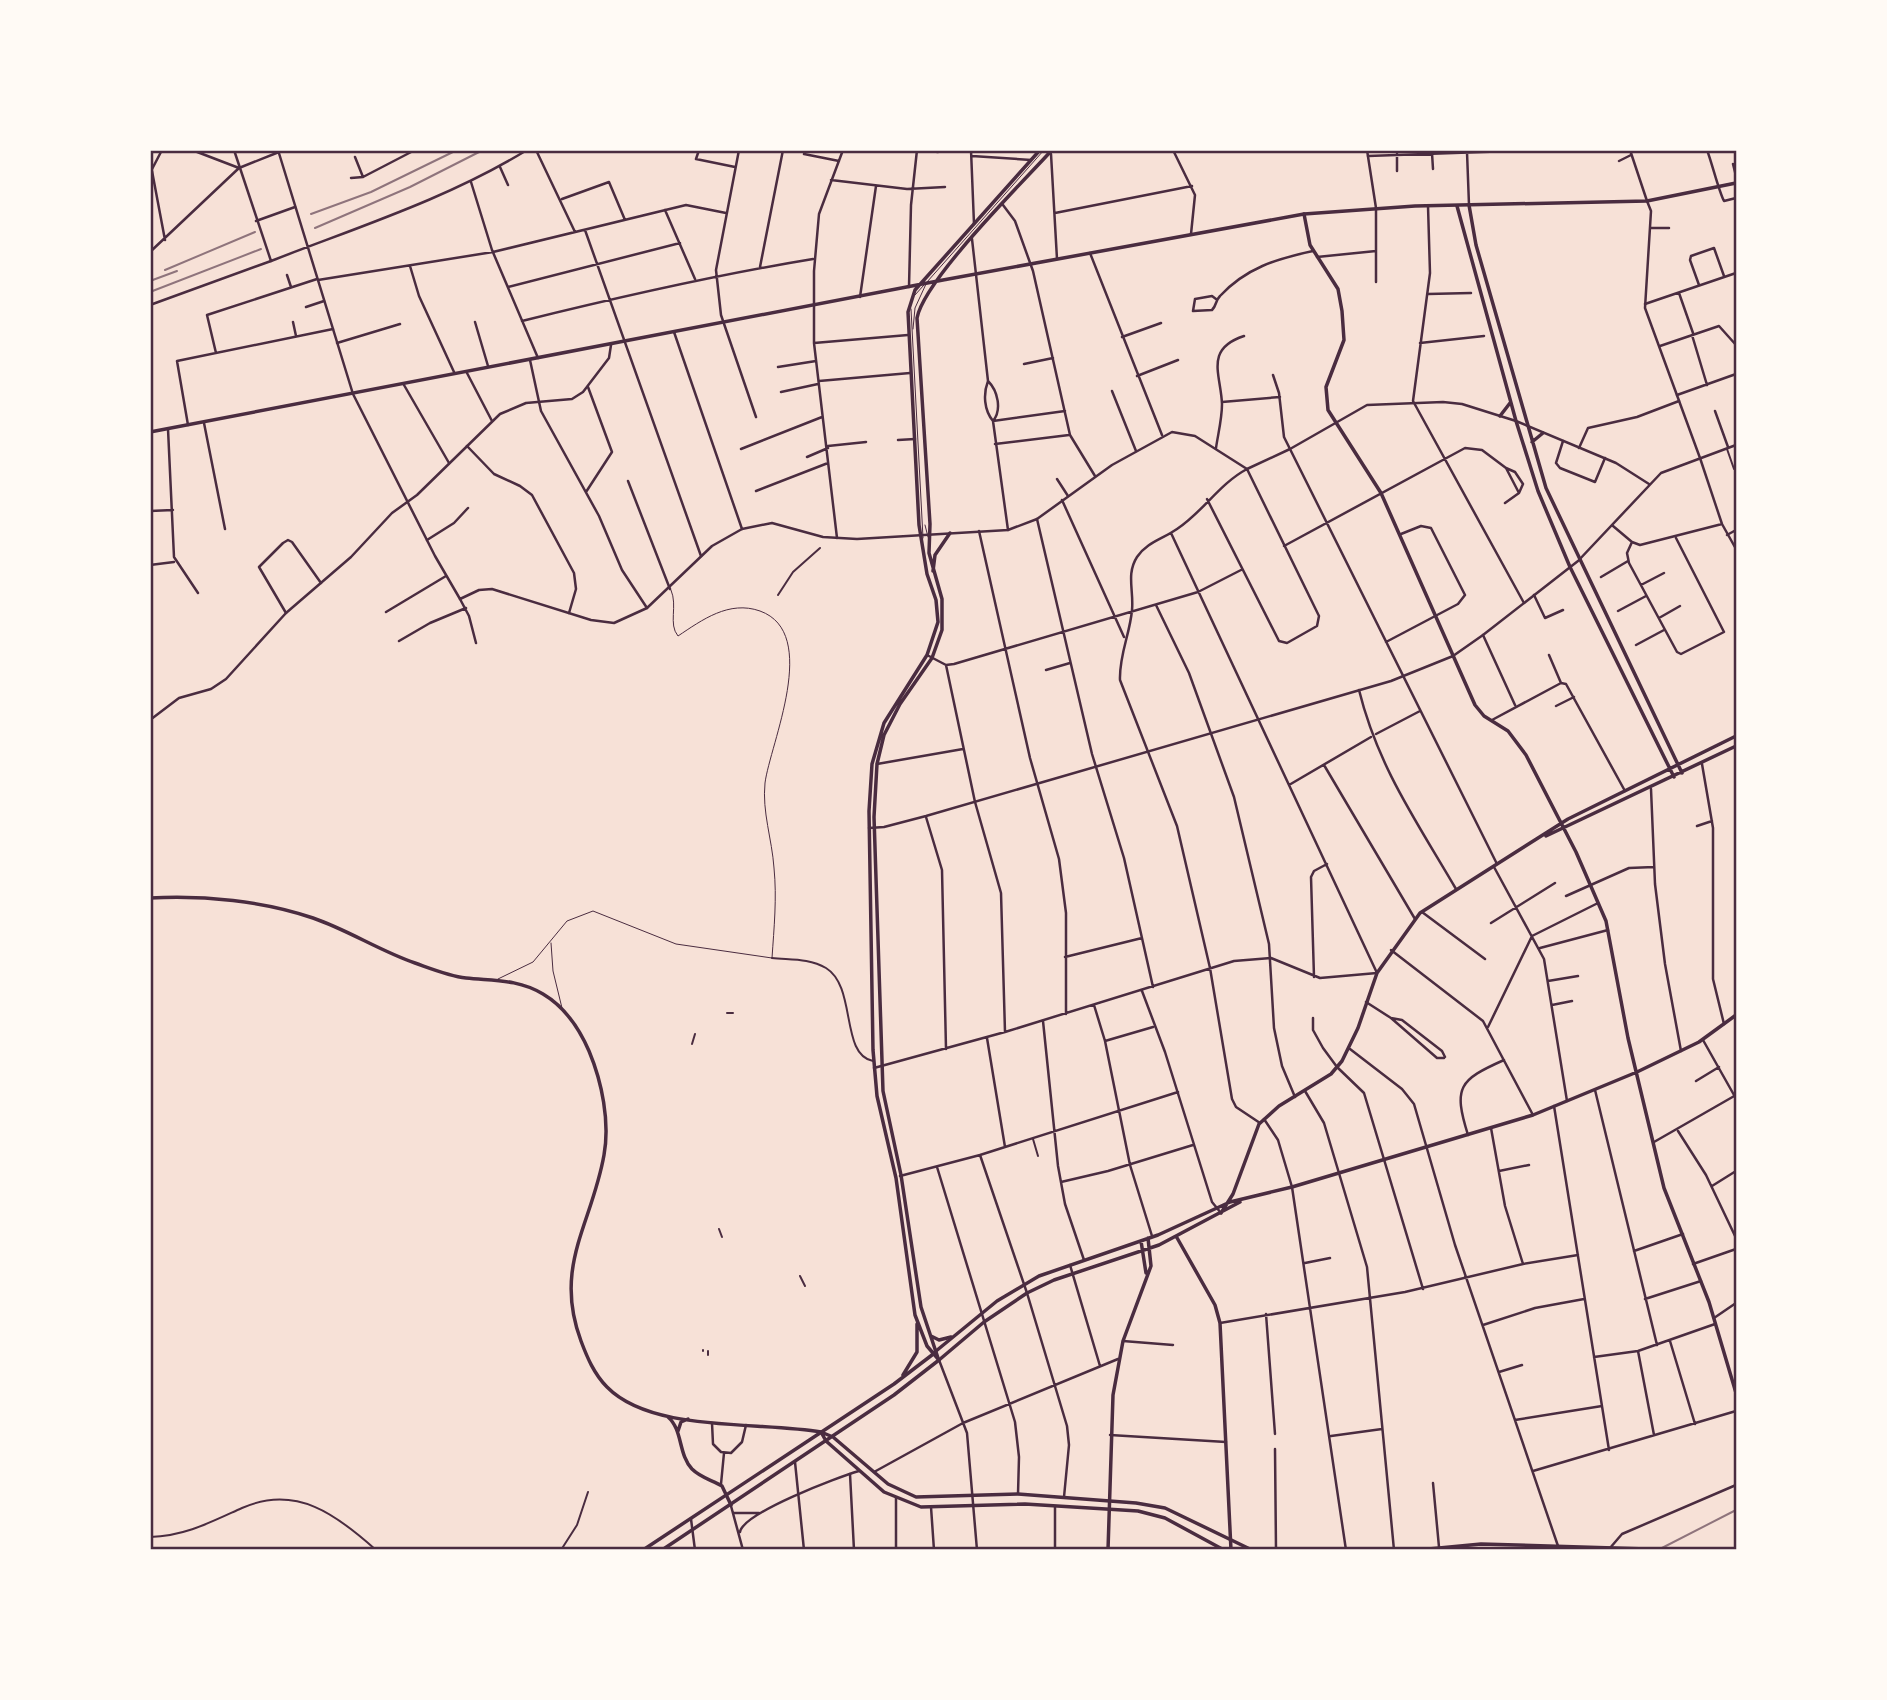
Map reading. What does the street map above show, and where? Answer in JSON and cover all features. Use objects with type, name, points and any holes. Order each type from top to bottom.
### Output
[{"type":"main road","points":[[894,1384],[908,1369],[917,1352],[915,1315],[896,1178],[877,1096],[874,1068],[874,764],[884,723],[929,657],[942,630],[943,613],[933,573],[929,541],[925,535],[910,373],[909,303],[920,285],[1042,150]]},
{"type":"main road","points":[[929,657],[938,614],[923,541],[925,535],[917,320],[921,305],[935,281],[1051,151]]},
{"type":"main road","points":[[150,432],[935,281],[1304,214],[1428,206],[1647,201],[1737,183]]},
{"type":"main road","points":[[1469,205],[1476,245],[1546,488],[1578,561],[1682,773]]},
{"type":"main road","points":[[1457,206],[1538,491],[1570,567],[1674,777]]},
{"type":"main road","points":[[1304,214],[1313,251],[1338,289],[1342,311],[1343,348],[1325,390],[1326,404],[1335,424],[1381,493],[1475,705],[1520,745],[1564,829],[1598,903],[1608,930],[1664,1188],[1701,1281],[1737,1393]]},
{"type":"main road","points":[[1500,416],[1511,401]]},
{"type":"main road","points":[[1532,442],[1544,433]]},
{"type":"main road","points":[[933,573],[935,555],[950,533]]},
{"type":"main road","points":[[1221,1213],[1230,1202],[1262,1121],[1337,1067],[1350,1049],[1377,973],[1391,950],[1422,912],[1561,823],[1737,736]]},
{"type":"main road","points":[[1538,840],[1651,789],[1737,746]]},
{"type":"main road","points":[[872,828],[881,1068],[901,1175],[919,1299],[934,1352]]},
{"type":"main road","points":[[150,898],[221,901],[298,913],[393,956],[436,971],[529,986],[563,1010],[583,1037],[592,1058],[606,1126],[604,1156],[574,1256],[571,1292],[574,1315],[588,1357],[605,1384],[634,1406],[663,1415],[712,1422],[821,1432],[833,1437],[896,1489],[916,1497],[1018,1494],[1109,1500],[1164,1508],[1252,1549]]},
{"type":"main road","points":[[643,1549],[894,1384],[981,1313],[1024,1284],[1150,1238],[1230,1202],[1292,1187],[1533,1115],[1681,1051],[1703,1040],[1737,1015]]},
{"type":"main road","points":[[662,1549],[833,1437],[939,1360],[984,1322],[1027,1293],[1072,1274],[1143,1251],[1242,1201]]},
{"type":"main road","points":[[1176,1236],[1215,1305],[1220,1323],[1231,1549]]},
{"type":"main road","points":[[1108,1549],[1110,1435],[1118,1359],[1151,1266],[1150,1238]]},
{"type":"main road","points":[[1141,1241],[1145,1277]]},
{"type":"main road","points":[[915,1315],[939,1360]]},
{"type":"main road","points":[[928,1332],[939,1340],[951,1337]]},
{"type":"main road","points":[[663,1415],[675,1424],[682,1454],[690,1466],[704,1478],[721,1485],[731,1505]]},
{"type":"main road","points":[[678,1435],[681,1422],[694,1419]]},
{"type":"main road","points":[[821,1432],[826,1441],[895,1498],[930,1507],[1109,1508],[1165,1518],[1224,1549]]},
{"type":"main road","points":[[1419,1549],[1558,1546],[1677,1549]]},
{"type":"main road","points":[[230,1549],[266,1549]]},
{"type":"street","points":[[162,150],[151,172],[165,240]]},
{"type":"street","points":[[192,150],[239,168]]},
{"type":"street","points":[[234,150],[271,261]]},
{"type":"street","points":[[351,178],[363,177],[415,150]]},
{"type":"street","points":[[150,305],[308,247],[471,182],[527,150]]},
{"type":"street","points":[[536,150],[562,199],[575,232]]},
{"type":"street","points":[[699,150],[696,159],[735,167]]},
{"type":"street","points":[[739,150],[716,276],[724,323],[757,417]]},
{"type":"street","points":[[760,267],[783,150]]},
{"type":"street","points":[[837,538],[814,343],[814,258],[817,223],[843,150]]},
{"type":"street","points":[[909,287],[912,189],[918,150],[938,152]]},
{"type":"street","points":[[971,150],[974,224]]},
{"type":"street","points":[[1173,150],[1192,186],[1195,200],[1191,234]]},
{"type":"street","points":[[1367,150],[1376,208],[1376,282]]},
{"type":"street","points":[[1368,156],[1537,150]]},
{"type":"street","points":[[150,252],[239,168],[278,151],[353,394],[427,540],[466,608],[476,643]]},
{"type":"street","points":[[1051,151],[1057,259]]},
{"type":"street","points":[[1467,151],[1469,205]]},
{"type":"street","points":[[1709,151],[1724,201],[1737,198]]},
{"type":"street","points":[[1398,171],[1400,153]]},
{"type":"street","points":[[1432,153],[1433,169]]},
{"type":"street","points":[[1619,160],[1631,153],[1651,207],[1645,304],[1721,524],[1737,549]]},
{"type":"street","points":[[804,154],[839,161]]},
{"type":"street","points":[[971,156],[1031,160]]},
{"type":"street","points":[[355,158],[363,177]]},
{"type":"street","points":[[1733,164],[1737,176]]},
{"type":"street","points":[[500,167],[508,185]]},
{"type":"street","points":[[831,180],[912,189],[945,187]]},
{"type":"street","points":[[471,182],[493,252],[538,358]]},
{"type":"street","points":[[562,199],[609,182],[625,220]]},
{"type":"street","points":[[860,297],[876,186]]},
{"type":"street","points":[[1055,213],[1192,186]]},
{"type":"street","points":[[216,353],[207,315],[291,287],[318,280],[493,252],[691,205],[726,213]]},
{"type":"street","points":[[1003,205],[1015,221],[1031,264],[1070,435],[1095,476]]},
{"type":"street","points":[[1428,206],[1431,265],[1413,401],[1524,603]]},
{"type":"street","points":[[256,221],[295,207]]},
{"type":"street","points":[[665,210],[695,279]]},
{"type":"street","points":[[1651,228],[1669,228]]},
{"type":"street","points":[[585,230],[701,556]]},
{"type":"street","points":[[972,239],[988,381],[985,392],[986,412],[993,421]]},
{"type":"street","points":[[508,287],[680,243]]},
{"type":"street","points":[[1699,285],[1691,256],[1714,248],[1724,277]]},
{"type":"street","points":[[1216,299],[1232,284],[1273,259],[1313,251]]},
{"type":"street","points":[[1317,257],[1376,251]]},
{"type":"street","points":[[1090,253],[1162,435]]},
{"type":"street","points":[[522,321],[695,279],[814,258]]},
{"type":"street","points":[[410,266],[419,296],[455,375]]},
{"type":"street","points":[[1645,304],[1737,274]]},
{"type":"street","points":[[287,275],[291,287]]},
{"type":"street","points":[[1428,294],[1471,293]]},
{"type":"street","points":[[1679,293],[1707,385]]},
{"type":"street","points":[[1212,296],[1216,299],[1217,305],[1212,310],[1193,311],[1195,299],[1212,296]]},
{"type":"street","points":[[306,307],[324,301]]},
{"type":"street","points":[[475,322],[488,368]]},
{"type":"street","points":[[293,323],[296,337]]},
{"type":"street","points":[[1122,337],[1161,323]]},
{"type":"street","points":[[337,344],[400,324]]},
{"type":"street","points":[[1660,346],[1722,326],[1737,345]]},
{"type":"street","points":[[188,425],[175,363],[333,329]]},
{"type":"street","points":[[674,332],[743,529]]},
{"type":"street","points":[[814,343],[908,335]]},
{"type":"street","points":[[1216,448],[1222,401],[1216,375],[1219,359],[1225,346],[1244,336]]},
{"type":"street","points":[[1420,343],[1484,336]]},
{"type":"street","points":[[150,720],[179,698],[218,686],[239,667],[286,613],[351,557],[392,513],[409,502],[492,421],[513,407],[572,399],[588,387],[609,358],[611,345]]},
{"type":"street","points":[[1024,364],[1053,358]]},
{"type":"street","points":[[530,360],[539,403],[586,492],[622,570],[647,608]]},
{"type":"street","points":[[1137,376],[1178,360]]},
{"type":"street","points":[[778,367],[817,361]]},
{"type":"street","points":[[467,373],[492,421]]},
{"type":"street","points":[[780,392],[819,383],[910,373]]},
{"type":"street","points":[[1677,395],[1737,374]]},
{"type":"street","points":[[1273,375],[1280,397],[1283,430],[1290,449],[1516,908],[1539,948],[1548,981],[1567,1101]]},
{"type":"street","points":[[988,381],[995,391],[998,410],[993,421],[1007,530]]},
{"type":"street","points":[[404,385],[449,463]]},
{"type":"street","points":[[586,492],[612,452],[588,387]]},
{"type":"street","points":[[1112,391],[1136,451]]},
{"type":"street","points":[[1222,401],[1280,397]]},
{"type":"street","points":[[1346,1549],[1312,1306],[1292,1187],[1278,1140],[1262,1121],[1236,1107],[1232,1099],[1210,968],[1173,811],[1120,680],[1125,638],[1132,612],[1130,575],[1133,565],[1149,544],[1171,533],[1193,516],[1207,499],[1247,469],[1290,449],[1367,405],[1413,401],[1462,404],[1516,421],[1605,458],[1627,468],[1649,484]]},
{"type":"street","points":[[1579,448],[1588,428],[1637,417],[1679,401]]},
{"type":"street","points":[[993,421],[1065,411]]},
{"type":"street","points":[[1715,411],[1734,469]]},
{"type":"street","points":[[741,449],[824,416]]},
{"type":"street","points":[[204,423],[225,529]]},
{"type":"street","points":[[168,429],[175,562],[198,593]]},
{"type":"street","points":[[460,599],[479,590],[492,589],[569,613],[614,622],[647,608],[670,589],[701,556],[722,539],[743,529],[780,523],[823,537],[837,538],[1007,530],[1037,519],[1095,476],[1162,435],[1181,432],[1216,448],[1247,469],[1319,616],[1317,626],[1287,643],[1279,641],[1207,499]]},
{"type":"street","points":[[995,443],[1070,435]]},
{"type":"street","points":[[898,440],[915,439]]},
{"type":"street","points":[[1563,441],[1556,463],[1588,481],[1595,482],[1605,458]]},
{"type":"street","points":[[807,457],[828,447],[866,442]]},
{"type":"street","points":[[872,828],[926,816],[1404,677],[1453,656],[1578,561],[1649,484],[1666,470],[1737,444]]},
{"type":"street","points":[[467,446],[494,474],[532,495],[574,573],[576,589],[569,613]]},
{"type":"street","points":[[1284,546],[1465,448],[1475,447],[1515,472],[1523,484],[1520,493],[1505,503]]},
{"type":"street","points":[[756,491],[830,463]]},
{"type":"street","points":[[1506,468],[1520,493]]},
{"type":"street","points":[[1057,479],[1068,496]]},
{"type":"street","points":[[628,481],[670,589]]},
{"type":"street","points":[[1062,500],[1112,617],[1125,638]]},
{"type":"street","points":[[427,540],[454,523],[468,508]]},
{"type":"street","points":[[150,511],[173,510]]},
{"type":"street","points":[[1037,519],[1096,766],[1124,858],[1153,987]]},
{"type":"street","points":[[1613,526],[1632,542],[1640,545],[1676,538],[1721,524]]},
{"type":"street","points":[[1386,642],[1462,600],[1464,591],[1431,528],[1421,526],[1401,534]]},
{"type":"street","points":[[1727,536],[1737,530]]},
{"type":"street","points":[[979,531],[1036,783],[1062,875],[1066,913],[1066,1014]]},
{"type":"street","points":[[874,1068],[987,1038],[1210,968],[1252,958],[1271,958],[1314,977],[1377,973],[1171,533]]},
{"type":"street","points":[[1632,542],[1627,553],[1629,561],[1676,652],[1685,653],[1724,632],[1676,538]]},
{"type":"street","points":[[286,613],[259,567],[283,543],[288,540],[292,542],[321,583]]},
{"type":"street","points":[[778,595],[793,572],[820,548]]},
{"type":"street","points":[[1601,577],[1629,561]]},
{"type":"street","points":[[150,565],[175,562]]},
{"type":"street","points":[[929,657],[946,666],[1198,592],[1242,569]]},
{"type":"street","points":[[1641,585],[1664,573]]},
{"type":"street","points":[[386,612],[447,576]]},
{"type":"street","points":[[1534,595],[1545,618],[1563,610]]},
{"type":"street","points":[[1618,611],[1647,596]]},
{"type":"street","points":[[1156,605],[1189,673],[1234,797],[1271,958],[1274,1028],[1282,1066],[1295,1097]]},
{"type":"street","points":[[1659,618],[1680,606]]},
{"type":"street","points":[[399,641],[430,623],[466,608]]},
{"type":"street","points":[[1636,645],[1665,630]]},
{"type":"street","points":[[1483,635],[1516,706]]},
{"type":"street","points":[[1549,655],[1561,683]]},
{"type":"street","points":[[1046,670],[1070,663]]},
{"type":"street","points":[[946,666],[975,802],[1000,893],[1005,1032]]},
{"type":"street","points":[[1492,720],[1561,683],[1567,685],[1625,791]]},
{"type":"street","points":[[1359,690],[1371,737],[1391,779],[1456,889]]},
{"type":"street","points":[[1556,706],[1574,697]]},
{"type":"street","points":[[1376,734],[1421,711]]},
{"type":"street","points":[[1289,785],[1371,737]]},
{"type":"street","points":[[874,764],[963,749]]},
{"type":"street","points":[[1702,764],[1712,821],[1713,979],[1724,1025]]},
{"type":"street","points":[[1324,765],[1415,919]]},
{"type":"street","points":[[1651,789],[1654,867],[1665,964],[1681,1051]]},
{"type":"street","points":[[926,816],[942,870],[946,1049]]},
{"type":"street","points":[[1697,826],[1712,821]]},
{"type":"street","points":[[1314,977],[1311,877],[1314,871],[1327,864]]},
{"type":"street","points":[[1566,896],[1629,868],[1654,867]]},
{"type":"street","points":[[1491,923],[1555,883]]},
{"type":"street","points":[[1488,1027],[1532,936],[1598,903]]},
{"type":"street","points":[[1422,912],[1485,959]]},
{"type":"street","points":[[1539,948],[1608,930]]},
{"type":"street","points":[[1065,957],[1142,938]]},
{"type":"street","points":[[1391,950],[1474,1012],[1488,1027],[1533,1115]]},
{"type":"street","points":[[772,958],[808,961],[834,974],[844,989],[857,1048],[864,1058],[874,1061]]},
{"type":"street","points":[[1548,981],[1577,976]]},
{"type":"street","points":[[1142,991],[1215,1207],[1221,1213]]},
{"type":"street","points":[[1552,1005],[1572,1001]]},
{"type":"street","points":[[1366,1002],[1391,1018],[1437,1058],[1443,1060],[1446,1056],[1402,1020],[1391,1018]]},
{"type":"street","points":[[1094,1005],[1105,1041],[1130,1165],[1150,1238]]},
{"type":"street","points":[[727,1013],[733,1013]]},
{"type":"street","points":[[1313,1018],[1316,1037],[1337,1067],[1364,1093],[1423,1289]]},
{"type":"street","points":[[1043,1021],[1061,1182],[1084,1260]]},
{"type":"street","points":[[1105,1041],[1153,1027]]},
{"type":"street","points":[[692,1044],[695,1034]]},
{"type":"street","points":[[987,1038],[1005,1147]]},
{"type":"street","points":[[1653,1142],[1736,1096],[1703,1040]]},
{"type":"street","points":[[1350,1049],[1408,1094],[1414,1104],[1424,1147],[1466,1279],[1558,1546]]},
{"type":"street","points":[[1468,1135],[1459,1108],[1460,1091],[1470,1077],[1504,1060]]},
{"type":"street","points":[[1696,1082],[1719,1067]]},
{"type":"street","points":[[1595,1090],[1657,1345]]},
{"type":"street","points":[[1305,1091],[1324,1123],[1367,1267],[1394,1549]]},
{"type":"street","points":[[896,1178],[980,1155],[1178,1092]]},
{"type":"street","points":[[1554,1106],[1609,1450]]},
{"type":"street","points":[[1490,1128],[1505,1206],[1523,1264]]},
{"type":"street","points":[[1678,1130],[1712,1186],[1737,1238]]},
{"type":"street","points":[[1032,1138],[1038,1156]]},
{"type":"street","points":[[1061,1182],[1130,1165],[1194,1145]]},
{"type":"street","points":[[980,1155],[1027,1293],[1068,1435],[1064,1497]]},
{"type":"street","points":[[1499,1171],[1529,1166]]},
{"type":"street","points":[[937,1167],[1018,1435],[1018,1494]]},
{"type":"street","points":[[1712,1186],[1737,1171]]},
{"type":"street","points":[[719,1229],[722,1237]]},
{"type":"street","points":[[1634,1251],[1683,1234]]},
{"type":"street","points":[[1693,1264],[1732,1253],[1737,1249]]},
{"type":"street","points":[[1732,1253],[1737,1256]]},
{"type":"street","points":[[1220,1323],[1423,1289],[1523,1264],[1578,1255]]},
{"type":"street","points":[[1305,1263],[1330,1258]]},
{"type":"street","points":[[1070,1265],[1100,1366]]},
{"type":"street","points":[[800,1276],[805,1286]]},
{"type":"street","points":[[1645,1299],[1701,1281]]},
{"type":"street","points":[[1483,1325],[1526,1310],[1585,1299]]},
{"type":"street","points":[[1714,1318],[1737,1303]]},
{"type":"street","points":[[1266,1314],[1275,1434]]},
{"type":"street","points":[[1594,1357],[1638,1351],[1716,1324]]},
{"type":"street","points":[[1124,1341],[1173,1345]]},
{"type":"street","points":[[1670,1341],[1695,1424]]},
{"type":"street","points":[[1638,1351],[1654,1435]]},
{"type":"street","points":[[874,1473],[963,1423],[1118,1359]]},
{"type":"street","points":[[939,1360],[969,1446],[976,1549]]},
{"type":"street","points":[[1499,1372],[1522,1366]]},
{"type":"street","points":[[1516,1420],[1602,1406]]},
{"type":"street","points":[[1533,1471],[1737,1411]]},
{"type":"street","points":[[712,1422],[711,1440],[716,1449],[724,1453],[731,1453],[740,1446],[746,1425]]},
{"type":"street","points":[[1331,1436],[1382,1429]]},
{"type":"street","points":[[1110,1435],[1226,1442]]},
{"type":"street","points":[[1275,1449],[1276,1549]]},
{"type":"street","points":[[721,1485],[724,1453]]},
{"type":"street","points":[[796,1462],[804,1549]]},
{"type":"street","points":[[740,1532],[742,1524],[762,1512],[860,1471]]},
{"type":"street","points":[[848,1474],[853,1549]]},
{"type":"street","points":[[1433,1483],[1439,1547]]},
{"type":"street","points":[[1610,1548],[1622,1534],[1737,1485]]},
{"type":"street","points":[[561,1549],[577,1525],[587,1492]]},
{"type":"street","points":[[895,1498],[896,1549]]},
{"type":"street","points":[[150,1537],[176,1536],[257,1503],[293,1500],[311,1504],[333,1515],[376,1549]]},
{"type":"street","points":[[731,1505],[743,1549]]},
{"type":"street","points":[[1055,1506],[1055,1549]]},
{"type":"street","points":[[930,1507],[934,1549]]},
{"type":"street","points":[[733,1512],[762,1512]]},
{"type":"street","points":[[691,1519],[695,1549]]},
{"type":"lane","points":[[925,535],[912,303],[917,292],[1042,150]]},
{"type":"lane","points":[[913,332],[916,306],[926,283]]},
{"type":"lane","points":[[496,979],[533,962],[570,919],[596,912],[676,944],[772,958],[774,866],[764,806],[765,781],[785,712],[790,673],[788,653],[780,627],[759,611],[733,609],[707,617],[678,636],[673,628],[675,601],[670,589]]},
{"type":"lane","points":[[551,943],[553,971],[563,1010]]},
{"type":"railway","points":[[311,214],[371,192],[457,150]]},
{"type":"railway","points":[[315,228],[410,187],[483,150]]},
{"type":"railway","points":[[165,270],[255,232]]},
{"type":"railway","points":[[150,292],[261,249]]},
{"type":"railway","points":[[150,281],[177,271]]},
{"type":"railway","points":[[1658,1550],[1736,1510]]}]
